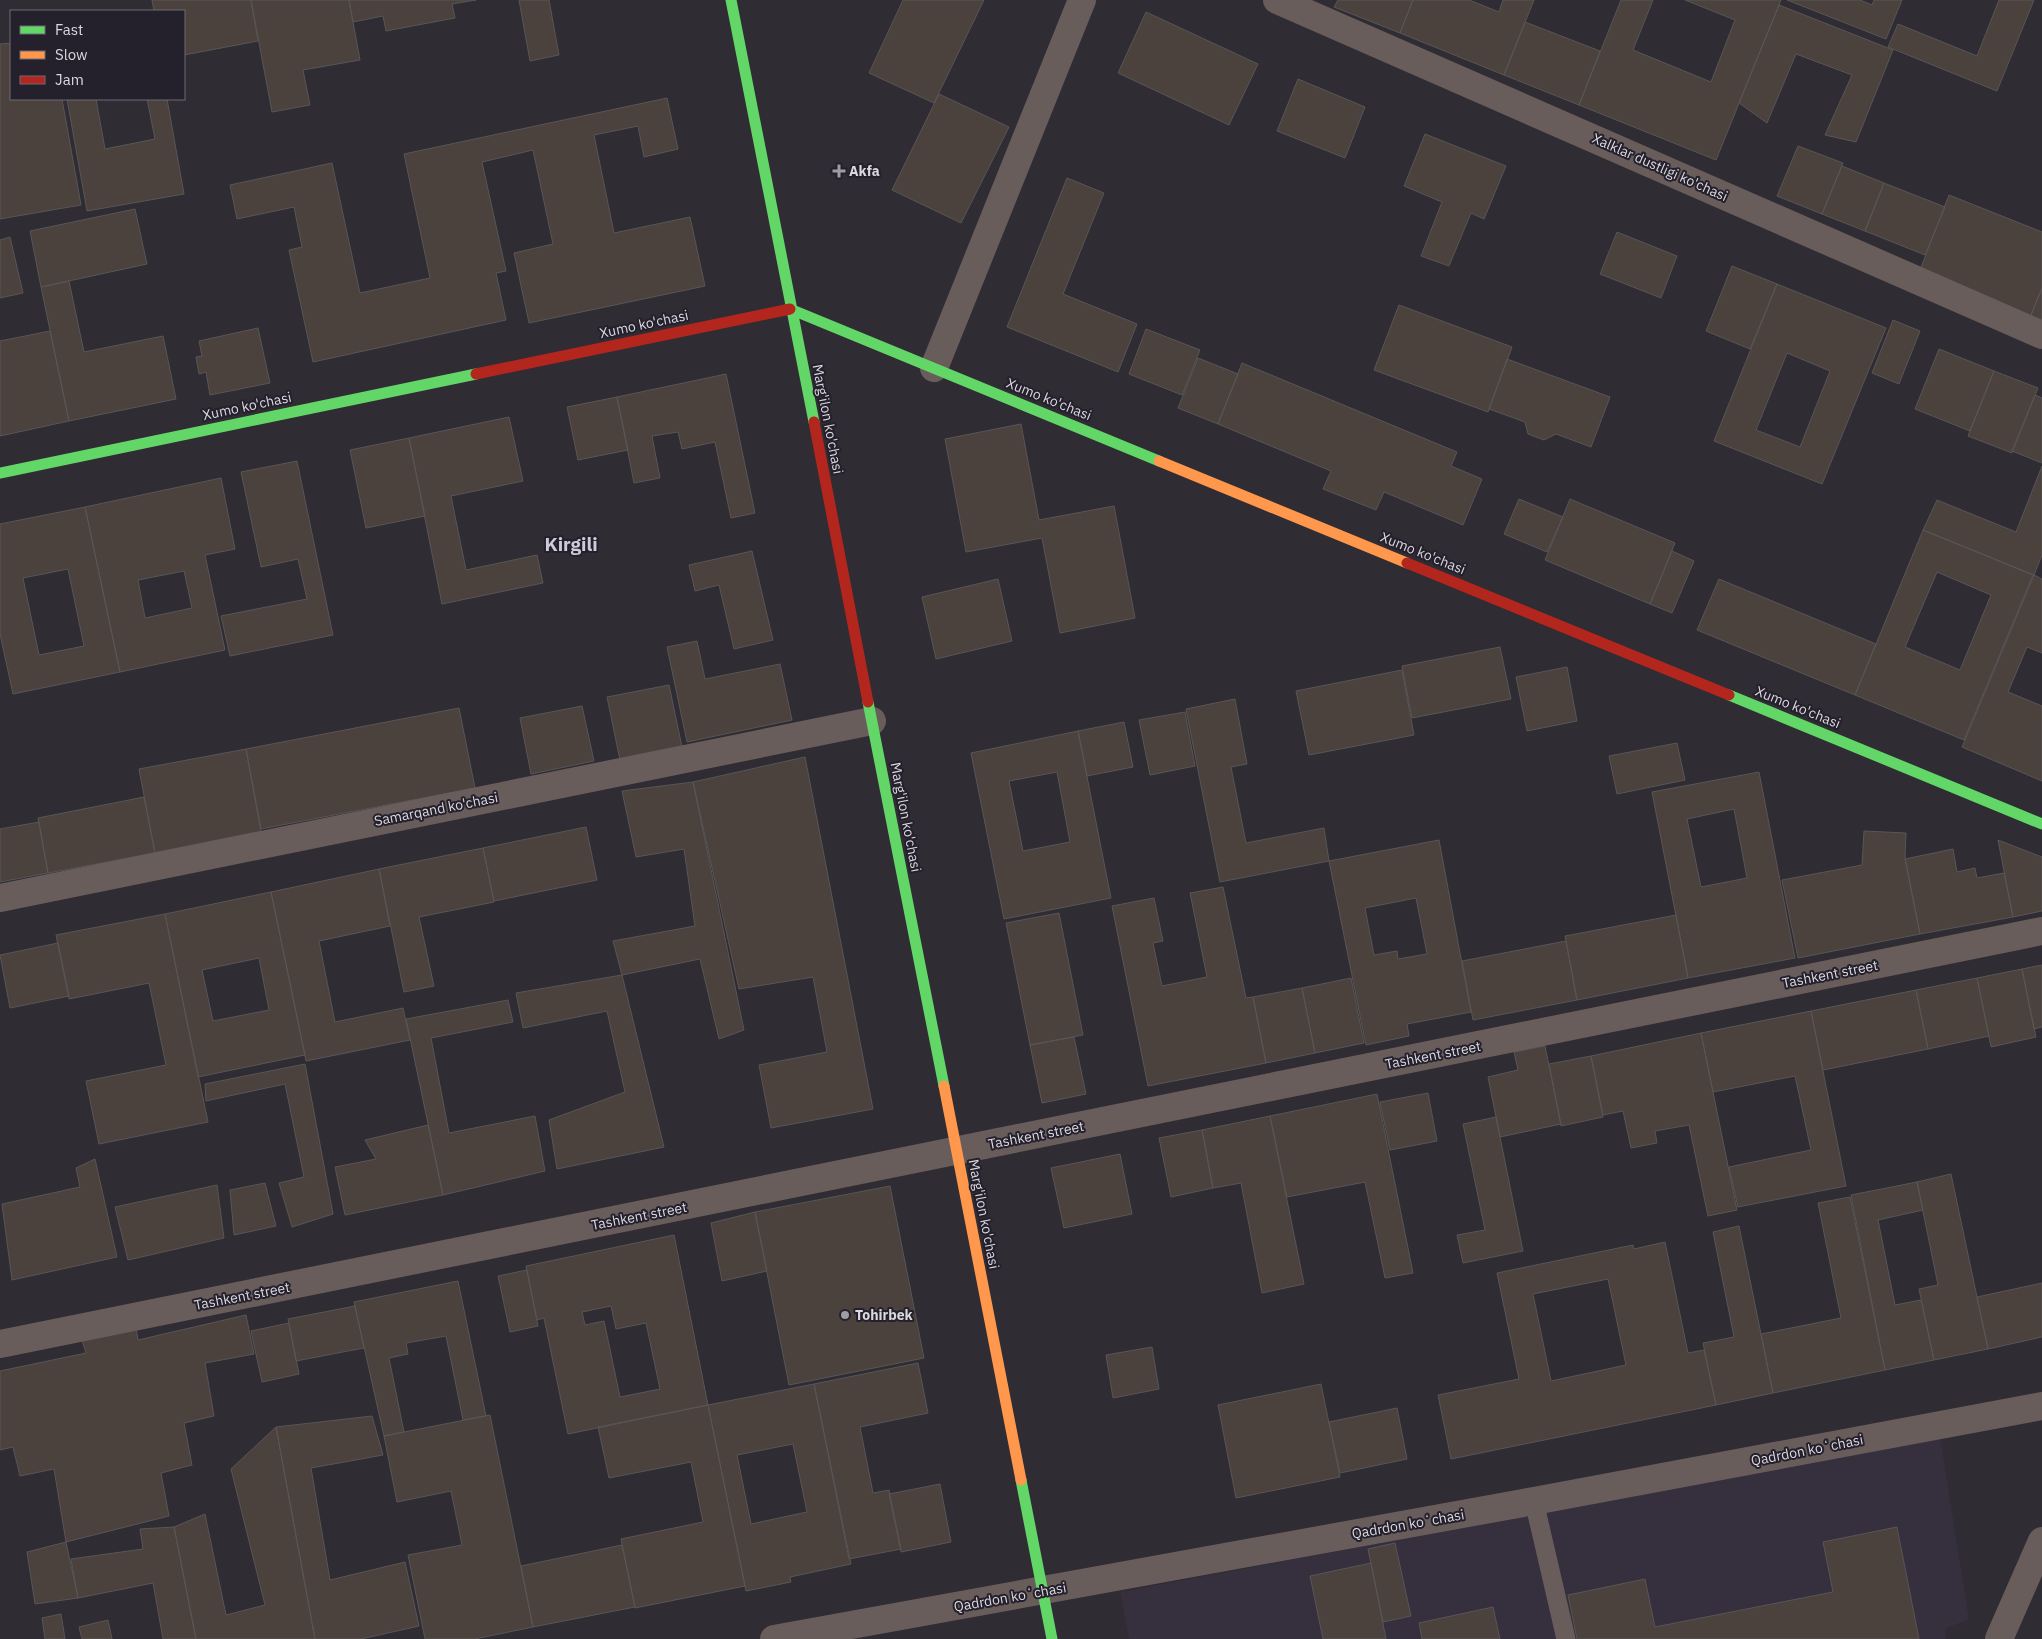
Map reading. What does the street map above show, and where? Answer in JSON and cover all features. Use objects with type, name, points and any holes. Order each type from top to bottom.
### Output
[{"type":"street","name":"Marg'ilon ko'chasi","points":[[731,0],[1052,1639]]},
{"type":"street","points":[[934,368],[1082,0]]},
{"type":"street","name":"Xalklar dustligi ko'chasi","points":[[1277,0],[2042,335]]},
{"type":"street","name":"Xumo ko'chasi","points":[[0,473],[791,309],[2042,824]]},
{"type":"street","name":"Samarqand ko'chasi","points":[[0,898],[872,721]]},
{"type":"street","name":"Tashkent street","points":[[0,1344],[2042,931]]},
{"type":"street","name":"Qadrdon koʻchasi","points":[[774,1639],[1042,1592],[2042,1406]]},
{"type":"street","points":[[1999,1639],[2042,1541]]},
{"type":"lane","points":[[1534,1501],[1566,1639]]},
{"type":"shaded area","points":[[1940,1437],[1969,1619],[1945,1629],[1946,1639],[1129,1639],[1120,1592]]},
{"type":"building","points":[[152,0],[251,0],[258,41],[185,55],[185,10],[154,10]]},
{"type":"building","points":[[251,0],[349,0],[360,60],[303,70],[310,105],[272,112]]},
{"type":"building","points":[[349,0],[476,0],[452,4],[455,18],[386,31],[383,16],[353,22]]},
{"type":"building","points":[[519,0],[549,0],[559,55],[530,61]]},
{"type":"building","points":[[903,0],[984,0],[934,103],[869,73]]},
{"type":"building","points":[[1338,0],[1413,0],[1400,33],[1334,7]]},
{"type":"building","points":[[1413,0],[1469,0],[1499,12],[1503,0],[1534,0],[1504,75],[1400,33]]},
{"type":"building","points":[[1621,0],[1653,0],[1633,50],[1711,82],[1735,20],[1685,0],[1781,0],[1716,160],[1579,105]]},
{"type":"building","points":[[1787,0],[1860,0],[1872,5],[1874,0],[1902,0],[1886,39]]},
{"type":"building","points":[[1999,0],[2034,0],[1997,91],[1888,47],[1898,24],[1977,56]]},
{"type":"building","points":[[1779,5],[1893,50],[1856,142],[1825,135],[1852,75],[1796,54],[1767,123],[1739,103]]},
{"type":"building","points":[[1146,12],[1258,64],[1229,125],[1118,73]]},
{"type":"building","points":[[1525,22],[1600,51],[1579,105],[1504,75]]},
{"type":"building","points":[[10,43],[10,100],[62,100],[81,205],[0,219],[0,44]]},
{"type":"building","points":[[1298,79],[1365,107],[1345,158],[1277,131]]},
{"type":"building","points":[[939,94],[1009,127],[961,223],[892,190]]},
{"type":"building","points":[[667,98],[678,149],[644,157],[638,126],[594,135],[614,233],[690,217],[705,286],[529,323],[514,253],[553,244],[533,150],[482,162],[506,271],[496,273],[506,320],[313,362],[289,250],[302,247],[294,207],[237,219],[230,185],[332,163],[360,293],[430,278],[404,154]]},
{"type":"building","points":[[67,100],[96,100],[105,149],[155,139],[147,100],[167,100],[184,194],[87,211]]},
{"type":"building","points":[[1425,134],[1506,166],[1484,219],[1471,213],[1449,266],[1421,256],[1442,202],[1404,186]]},
{"type":"building","points":[[1798,146],[1843,163],[1822,214],[1777,196]]},
{"type":"building","points":[[1842,166],[1884,183],[1865,231],[1822,214]]},
{"type":"building","points":[[1067,178],[1104,193],[1063,294],[1137,324],[1118,372],[1007,327]]},
{"type":"building","points":[[1884,183],[1945,207],[1925,255],[1865,231]]},
{"type":"building","points":[[1949,195],[2042,232],[2042,288],[2029,320],[1918,275]]},
{"type":"building","points":[[135,209],[147,264],[41,287],[30,231]]},
{"type":"building","points":[[1617,232],[1677,256],[1661,298],[1600,274]]},
{"type":"building","points":[[10,237],[23,293],[0,298],[0,240]]},
{"type":"building","points":[[1732,266],[1777,284],[1750,349],[1706,331]]},
{"type":"building","points":[[69,281],[84,352],[163,336],[176,399],[69,421],[41,287]]},
{"type":"building","points":[[1777,284],[1886,328],[1822,484],[1714,441]],"holes":[[[1787,353],[1830,371],[1800,447],[1756,430]]]},
{"type":"building","points":[[2042,288],[2042,325],[2029,320]]},
{"type":"building","points":[[1399,305],[1512,347],[1488,412],[1374,370]]},
{"type":"building","points":[[1893,320],[1920,331],[1899,384],[1872,373]]},
{"type":"building","points":[[258,328],[270,383],[210,395],[206,372],[199,374],[196,357],[202,356],[199,341]]},
{"type":"building","points":[[1146,329],[1200,350],[1182,395],[1129,374]]},
{"type":"building","points":[[50,331],[69,421],[0,436],[0,341]]},
{"type":"building","points":[[1939,349],[1994,371],[1970,431],[1915,409]]},
{"type":"building","points":[[1198,358],[1238,374],[1218,424],[1178,408]]},
{"type":"building","points":[[1507,359],[1610,397],[1591,447],[1556,434],[1544,440],[1528,434],[1525,422],[1489,409]]},
{"type":"building","points":[[1242,363],[1457,452],[1451,466],[1482,479],[1463,525],[1384,492],[1376,510],[1323,489],[1331,471],[1218,424]]},
{"type":"building","points":[[1994,371],[2038,388],[2012,453],[1968,436]]},
{"type":"building","points":[[726,374],[755,513],[731,518],[715,442],[682,449],[678,432],[652,436],[660,478],[634,483],[617,397]]},
{"type":"building","points":[[2035,395],[2042,398],[2042,463],[2012,451]]},
{"type":"building","points":[[617,397],[628,450],[578,460],[567,407]]},
{"type":"building","points":[[509,417],[523,481],[451,496],[466,570],[537,555],[543,583],[442,604],[409,438]]},
{"type":"building","points":[[1021,424],[1039,520],[1114,506],[1135,618],[1060,633],[1042,538],[966,552],[945,439]]},
{"type":"building","points":[[409,438],[425,516],[366,528],[350,450]]},
{"type":"building","points":[[297,461],[333,635],[230,656],[221,616],[307,599],[298,559],[261,567],[241,472]]},
{"type":"building","points":[[2042,466],[2042,555],[2034,575],[1923,530],[1937,500],[2016,532]]},
{"type":"building","points":[[221,478],[235,549],[205,555],[225,650],[120,672],[85,507]],"holes":[[[184,571],[192,608],[145,618],[138,580]]]},
{"type":"building","points":[[1519,499],[1563,517],[1547,552],[1504,534]]},
{"type":"building","points":[[1570,499],[1675,543],[1650,604],[1545,560]]},
{"type":"building","points":[[85,507],[120,672],[13,694],[0,634],[0,524]],"holes":[[[68,569],[84,646],[39,655],[23,578]]]},
{"type":"building","points":[[1923,530],[2033,575],[1964,740],[1855,695]],"holes":[[[1937,572],[1991,595],[1960,670],[1905,647]]]},
{"type":"building","points":[[752,551],[773,640],[734,649],[719,585],[695,591],[689,565]]},
{"type":"building","points":[[1672,551],[1694,561],[1672,613],[1650,604]]},
{"type":"building","points":[[2034,575],[2042,579],[2042,653],[2027,647],[2008,692],[2042,706],[2042,781],[1962,747]]},
{"type":"building","points":[[998,579],[1012,641],[936,659],[922,597]]},
{"type":"building","points":[[1719,579],[1876,644],[1855,695],[1697,630]]},
{"type":"building","points":[[697,641],[705,679],[780,664],[792,720],[687,742],[667,647]]},
{"type":"building","points":[[1500,647],[1511,699],[1412,718],[1402,666]]},
{"type":"building","points":[[1567,667],[1577,721],[1527,731],[1516,677]]},
{"type":"building","points":[[1402,670],[1414,735],[1309,755],[1296,691]]},
{"type":"building","points":[[669,685],[682,747],[620,760],[607,697]]},
{"type":"building","points":[[1235,699],[1247,764],[1231,767],[1246,843],[1324,828],[1329,861],[1220,882],[1186,709]]},
{"type":"building","points":[[582,706],[594,761],[531,774],[520,718]]},
{"type":"building","points":[[459,708],[475,788],[261,829],[246,749]]},
{"type":"building","points":[[1185,712],[1195,766],[1150,775],[1139,720]]},
{"type":"building","points":[[1124,722],[1133,767],[1087,776],[1078,731]]},
{"type":"building","points":[[1078,731],[1111,898],[1004,919],[971,753]],"holes":[[[1057,772],[1070,842],[1023,851],[1009,781]]]},
{"type":"building","points":[[1677,743],[1685,780],[1617,794],[1609,756]]},
{"type":"building","points":[[246,749],[261,832],[155,853],[139,769]]},
{"type":"building","points":[[805,757],[873,1109],[771,1128],[759,1065],[827,1052],[813,977],[739,989],[693,782]]},
{"type":"building","points":[[1759,772],[1795,958],[1688,978],[1652,792]],"holes":[[[1734,809],[1747,878],[1701,887],[1687,819]]]},
{"type":"building","points":[[693,782],[744,1030],[719,1039],[700,959],[622,975],[613,941],[695,926],[684,849],[636,857],[622,791]]},
{"type":"building","points":[[144,797],[155,853],[48,873],[38,818]]},
{"type":"building","points":[[39,822],[48,873],[0,882],[0,829]]},
{"type":"building","points":[[586,827],[597,880],[494,901],[483,848]]},
{"type":"building","points":[[1864,831],[1906,833],[1905,858],[1920,934],[1798,958],[1782,880],[1862,865]]},
{"type":"building","points":[[1439,840],[1471,1012],[1407,1024],[1409,1036],[1366,1045],[1329,861]],"holes":[[[1416,898],[1427,954],[1398,959],[1397,951],[1374,955],[1365,908]]]},
{"type":"building","points":[[1998,840],[2042,857],[2042,911],[2013,917]]},
{"type":"building","points":[[483,848],[494,902],[419,917],[434,986],[404,992],[379,869]]},
{"type":"building","points":[[1953,849],[1957,872],[1975,868],[1977,878],[2004,873],[2013,917],[1920,934],[1905,859]]},
{"type":"building","points":[[379,869],[390,926],[319,941],[335,1022],[403,1008],[410,1040],[306,1061],[271,892]]},
{"type":"building","points":[[1223,887],[1246,998],[1253,997],[1266,1063],[1148,1086],[1112,906],[1154,898],[1163,941],[1153,943],[1162,986],[1207,977],[1190,893]]},
{"type":"building","points":[[271,892],[305,1055],[198,1077],[165,914]],"holes":[[[259,958],[269,1010],[213,1021],[202,970]]]},
{"type":"building","points":[[1059,913],[1083,1035],[1030,1045],[1006,923]]},
{"type":"building","points":[[165,914],[208,1122],[99,1144],[86,1081],[166,1065],[149,983],[69,999],[56,935]]},
{"type":"building","points":[[1676,915],[1688,978],[1577,1000],[1565,936]]},
{"type":"building","points":[[1566,941],[1577,1000],[1473,1020],[1462,961]]},
{"type":"building","points":[[58,943],[69,996],[10,1008],[0,955]]},
{"type":"building","points":[[2042,965],[2042,1027],[2034,1029],[2022,969]]},
{"type":"building","points":[[2022,969],[2036,1037],[1991,1047],[1977,978]]},
{"type":"building","points":[[622,975],[664,1147],[557,1169],[549,1120],[625,1092],[607,1011],[523,1028],[516,993]]},
{"type":"building","points":[[1351,978],[1364,1043],[1315,1053],[1302,988]]},
{"type":"building","points":[[1977,978],[1989,1036],[1928,1049],[1916,990]]},
{"type":"building","points":[[1302,988],[1315,1053],[1266,1063],[1253,997]]},
{"type":"building","points":[[1916,990],[1928,1049],[1823,1070],[1811,1011]]},
{"type":"building","points":[[508,1000],[513,1022],[431,1038],[449,1133],[535,1116],[545,1171],[443,1195],[406,1019]]},
{"type":"building","points":[[1811,1011],[1846,1186],[1738,1207],[1729,1167],[1811,1150],[1795,1076],[1713,1092],[1701,1033]]},
{"type":"building","points":[[1701,1033],[1737,1210],[1708,1216],[1689,1125],[1655,1131],[1657,1143],[1631,1148],[1623,1111],[1603,1115],[1591,1056]]},
{"type":"building","points":[[1074,1037],[1086,1094],[1042,1103],[1030,1045]]},
{"type":"building","points":[[1545,1046],[1561,1124],[1500,1137],[1488,1077],[1518,1070],[1514,1052]]},
{"type":"building","points":[[1591,1056],[1603,1117],[1561,1126],[1549,1064]]},
{"type":"building","points":[[305,1064],[333,1214],[292,1227],[279,1183],[304,1177],[285,1084],[206,1101],[205,1084]]},
{"type":"building","points":[[1428,1093],[1437,1141],[1390,1150],[1380,1102]]},
{"type":"building","points":[[1377,1094],[1413,1273],[1385,1278],[1365,1182],[1287,1197],[1270,1116]]},
{"type":"building","points":[[1270,1116],[1304,1284],[1262,1293],[1241,1183],[1213,1188],[1202,1130]]},
{"type":"building","points":[[1496,1117],[1523,1251],[1463,1263],[1457,1235],[1485,1230],[1463,1124]]},
{"type":"building","points":[[428,1125],[443,1195],[345,1215],[335,1167],[376,1159],[365,1140]]},
{"type":"building","points":[[1202,1130],[1213,1188],[1171,1197],[1159,1138]]},
{"type":"building","points":[[1120,1154],[1132,1214],[1064,1228],[1051,1168]]},
{"type":"building","points":[[95,1159],[117,1257],[12,1280],[2,1204],[80,1187],[76,1168]]},
{"type":"building","points":[[1951,1174],[1988,1349],[1934,1360],[1919,1289],[1938,1285],[1917,1182]]},
{"type":"building","points":[[1917,1182],[1923,1210],[1878,1220],[1895,1305],[1921,1300],[1934,1360],[1885,1370],[1851,1195]]},
{"type":"building","points":[[265,1183],[276,1226],[234,1235],[230,1190]]},
{"type":"building","points":[[217,1185],[224,1238],[128,1260],[115,1207]]},
{"type":"building","name":"Tohirbek","points":[[890,1186],[924,1358],[789,1385],[755,1212]]},
{"type":"building","points":[[1850,1197],[1885,1370],[1773,1393],[1761,1334],[1841,1318],[1818,1203]]},
{"type":"building","points":[[755,1212],[767,1271],[722,1281],[711,1223]]},
{"type":"building","points":[[1739,1226],[1773,1393],[1716,1405],[1703,1343],[1734,1337],[1713,1232]]},
{"type":"building","points":[[674,1235],[708,1405],[568,1434],[544,1318],[537,1320],[526,1266]],"holes":[[[611,1306],[616,1329],[646,1323],[660,1389],[620,1397],[604,1321],[585,1325],[582,1312]]]},
{"type":"building","points":[[1665,1242],[1688,1353],[1704,1350],[1716,1405],[1451,1459],[1438,1395],[1519,1379],[1497,1273],[1633,1245],[1634,1249]],"holes":[[[1608,1279],[1626,1365],[1551,1381],[1533,1294]]]},
{"type":"building","points":[[527,1270],[538,1326],[510,1332],[498,1276]]},
{"type":"building","points":[[458,1281],[486,1416],[463,1420],[446,1336],[406,1343],[408,1354],[389,1358],[404,1432],[384,1436],[354,1302]]},
{"type":"building","points":[[2042,1283],[2042,1337],[1988,1349],[1977,1297]]},
{"type":"building","points":[[355,1306],[364,1348],[296,1361],[288,1319]]},
{"type":"building","points":[[246,1315],[254,1354],[205,1363],[214,1416],[184,1423],[192,1465],[161,1473],[169,1516],[66,1542],[54,1469],[20,1476],[13,1447],[0,1450],[0,1371],[86,1353],[81,1337],[136,1327],[138,1340]]},
{"type":"building","points":[[289,1323],[299,1374],[262,1382],[251,1331]]},
{"type":"building","points":[[1152,1347],[1159,1389],[1113,1398],[1106,1355]]},
{"type":"building","points":[[918,1363],[928,1413],[860,1427],[873,1493],[889,1490],[901,1549],[849,1559],[814,1384]]},
{"type":"building","points":[[814,1384],[851,1564],[790,1577],[791,1582],[746,1591],[708,1405]],"holes":[[[793,1444],[807,1512],[751,1524],[737,1455]]]},
{"type":"building","points":[[1321,1384],[1340,1477],[1236,1498],[1218,1405]]},
{"type":"building","points":[[708,1405],[745,1586],[635,1608],[621,1539],[703,1522],[691,1462],[609,1478],[598,1427]]},
{"type":"building","points":[[1397,1408],[1407,1459],[1340,1473],[1329,1422]]},
{"type":"building","points":[[490,1415],[533,1627],[475,1639],[425,1639],[408,1555],[462,1545],[451,1491],[397,1502],[384,1436]]},
{"type":"building","points":[[372,1416],[383,1455],[311,1468],[330,1580],[405,1562],[419,1626],[361,1639],[315,1639],[276,1427]]},
{"type":"building","points":[[276,1427],[315,1639],[196,1639],[174,1527],[205,1514],[226,1615],[265,1605],[231,1469]]},
{"type":"building","points":[[940,1484],[951,1542],[901,1552],[889,1494]]},
{"type":"building","points":[[174,1527],[196,1639],[163,1639],[153,1583],[78,1598],[71,1559],[143,1549],[140,1529]]},
{"type":"building","points":[[1897,1527],[1919,1639],[1577,1639],[1568,1595],[1645,1579],[1655,1627],[1833,1592],[1823,1542]]},
{"type":"building","points":[[66,1542],[78,1598],[35,1604],[27,1552]]},
{"type":"building","points":[[1395,1543],[1411,1616],[1383,1622],[1368,1549]]},
{"type":"building","points":[[622,1545],[635,1607],[533,1627],[521,1566]]},
{"type":"building","points":[[1371,1563],[1386,1639],[1323,1639],[1310,1576]]},
{"type":"building","points":[[1493,1607],[1500,1639],[1422,1639],[1419,1623]]},
{"type":"building","points":[[61,1614],[65,1639],[45,1639],[42,1618]]},
{"type":"building","points":[[108,1620],[112,1639],[82,1639],[79,1627]]},
{"type":"traffic: fast","points":[[731,0],[814,422]]},
{"type":"traffic: fast","points":[[790,309],[1159,461]]},
{"type":"traffic: fast","points":[[0,473],[476,374]]},
{"type":"traffic: fast","points":[[1729,695],[2042,824]]},
{"type":"traffic: fast","points":[[868,702],[944,1086]]},
{"type":"traffic: fast","points":[[1021,1480],[1052,1639]]},
{"type":"traffic: slow","points":[[1159,461],[1407,563]]},
{"type":"traffic: slow","points":[[944,1086],[1021,1480]]},
{"type":"traffic: jam","points":[[476,374],[790,309]]},
{"type":"traffic: jam","points":[[814,422],[868,702]]},
{"type":"traffic: jam","points":[[1407,563],[1729,695]]},
{"type":"place","name":"Akfa","points":[[839,171]]},
{"type":"place","name":"Tohirbek","points":[[845,1315]]},
{"type":"district","name":"Kirgili","points":[[571,544]]}]
